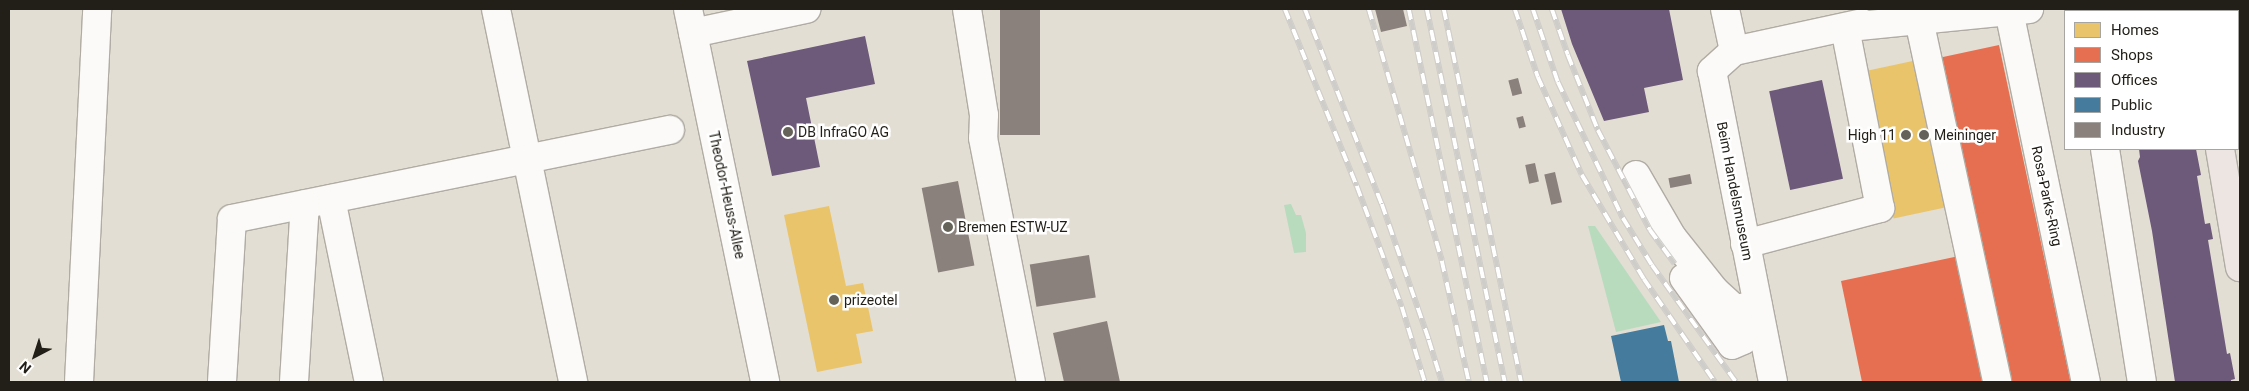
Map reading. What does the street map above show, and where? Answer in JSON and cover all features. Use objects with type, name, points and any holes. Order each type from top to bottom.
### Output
[{"type":"main road","points":[[2220,150],[2240,267]]},
{"type":"street","points":[[79,382],[97,9]]},
{"type":"street","points":[[496,9],[573,382]]},
{"type":"street","points":[[690,21],[806,9]]},
{"type":"street","points":[[967,9],[984,115],[983,138],[1031,382]]},
{"type":"street","points":[[1725,9],[1734,51],[1914,14],[2019,10]]},
{"type":"street","name":"Rosa-Parks-Ring","points":[[2019,10],[2086,382]]},
{"type":"street","points":[[1914,14],[1997,382]]},
{"type":"street","name":"Theodor-Heuss-Allee","points":[[690,21],[765,382]]},
{"type":"street","points":[[1745,244],[1880,208],[1847,28]]},
{"type":"street","name":"Beim Handelsmuseum","points":[[1734,51],[1712,71],[1745,244],[1746,307],[1773,382]]},
{"type":"street","points":[[222,382],[232,219],[670,130]]},
{"type":"street","points":[[2105,150],[2142,382]]},
{"type":"street","points":[[1636,175],[1672,237],[1715,291],[1746,307],[1743,340],[1732,345],[1674,264]]},
{"type":"street","points":[[294,382],[318,201]]},
{"type":"street","points":[[318,201],[369,382]]},
{"type":"green space","points":[[1291,204],[1296,215],[1301,215],[1306,233],[1306,252],[1294,253],[1284,205]]},
{"type":"green space","points":[[1588,226],[1595,226],[1661,322],[1616,332]]},
{"type":"building: Homes","name":"High 11","points":[[1922,59],[1953,206],[1894,218],[1862,72]]},
{"type":"building: Homes","name":"prizeotel","points":[[829,206],[846,286],[863,283],[873,331],[856,334],[862,363],[817,372],[784,215]]},
{"type":"building: Shops","points":[[1999,45],[2071,381],[2007,382],[1938,58]]},
{"type":"building: Shops","points":[[1959,256],[1986,382],[1862,382],[1841,281]]},
{"type":"building: Offices","points":[[1561,9],[1669,9],[1683,80],[1644,88],[1649,112],[1604,121],[1572,44]]},
{"type":"building: Offices","name":"DB InfraGO AG","points":[[865,36],[875,84],[806,98],[820,167],[772,176],[747,61]]},
{"type":"building: Offices","points":[[1822,80],[1843,179],[1790,190],[1769,91]]},
{"type":"building: Offices","points":[[2139,150],[2196,150],[2201,175],[2197,176],[2205,224],[2210,223],[2213,239],[2208,240],[2227,354],[2230,353],[2235,379],[2231,380],[2231,382],[2175,382],[2152,231],[2138,161],[2140,157]]},
{"type":"building: Public","points":[[1664,325],[1668,341],[1671,341],[1679,382],[1621,382],[1611,336]]},
{"type":"building: Industry","points":[[1000,9],[1040,9],[1040,135],[1000,135]]},
{"type":"building: Industry","points":[[1375,9],[1403,9],[1407,26],[1381,32]]},
{"type":"building: Industry","points":[[1518,78],[1522,93],[1512,96],[1508,81]]},
{"type":"building: Industry","points":[[1523,116],[1526,127],[1519,128],[1516,118]]},
{"type":"building: Industry","points":[[1535,163],[1539,182],[1529,184],[1525,165]]},
{"type":"building: Industry","points":[[1555,172],[1562,202],[1551,205],[1544,174]]},
{"type":"building: Industry","points":[[1690,174],[1692,184],[1670,188],[1668,178]]},
{"type":"building: Industry","name":"Bremen ESTW-UZ","points":[[958,181],[974,265],[938,272],[922,188]]},
{"type":"building: Industry","points":[[1089,255],[1096,297],[1036,307],[1030,264]]},
{"type":"building: Industry","points":[[1107,321],[1120,382],[1064,382],[1053,333]]},
{"type":"railway","points":[[1285,9],[1357,186],[1402,307],[1425,382]]},
{"type":"railway","points":[[1305,9],[1382,204],[1442,382]]},
{"type":"railway","points":[[1369,9],[1442,261],[1469,382]]},
{"type":"railway","points":[[1409,9],[1487,382]]},
{"type":"railway","points":[[1427,9],[1505,382]]},
{"type":"railway","points":[[1444,9],[1521,382]]},
{"type":"railway","points":[[1515,9],[1538,77],[1582,175],[1644,279],[1715,382]]},
{"type":"railway","points":[[1533,9],[1558,82],[1623,218],[1652,265],[1736,382]]},
{"type":"railway","points":[[1552,9],[1598,130],[1650,230],[1675,264]]},
{"type":"place","name":"DB InfraGO AG","points":[[788,132]]},
{"type":"place","name":"High 11","points":[[1906,135]]},
{"type":"place","name":"Meininger","points":[[1924,135]]},
{"type":"place","name":"Bremen ESTW-UZ","points":[[948,227]]},
{"type":"place","name":"prizeotel","points":[[834,300]]}]
